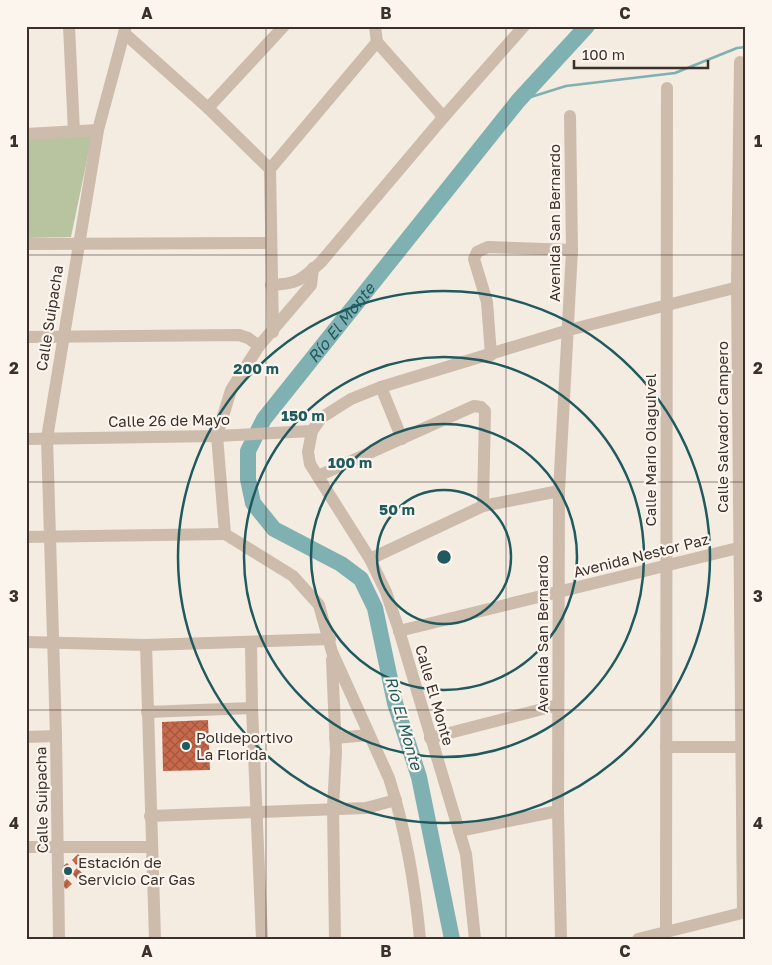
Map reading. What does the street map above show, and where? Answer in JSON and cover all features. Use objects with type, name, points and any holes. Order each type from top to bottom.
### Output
[{"type":"street","points":[[69,26],[74,132]]},
{"type":"street","points":[[208,108],[284,26]]},
{"type":"street","points":[[271,285],[299,281],[313,268],[524,26]]},
{"type":"street","points":[[374,27],[378,42],[440,113],[442,118]]},
{"type":"street","points":[[26,134],[98,130],[125,30],[270,169]]},
{"type":"street","points":[[273,332],[270,169],[378,42]]},
{"type":"street","name":"Calle Salvador Campero","points":[[740,62],[742,286],[741,747],[744,912]]},
{"type":"street","name":"Calle Mario Olaguivel","points":[[666,932],[667,88]]},
{"type":"street","name":"Avenida San Bernardo","points":[[561,939],[558,811],[559,491],[572,250],[570,116]]},
{"type":"street","name":"Calle Suipacha","points":[[59,939],[56,736],[46,438],[98,130]]},
{"type":"street","points":[[26,244],[270,243]]},
{"type":"street","points":[[491,355],[487,302],[474,259],[477,252],[488,247],[572,250]]},
{"type":"street","points":[[226,534],[217,436],[231,390],[260,346],[311,285],[313,268]]},
{"type":"street","points":[[483,506],[484,411],[481,407],[474,406],[402,440],[318,476],[310,464],[308,452],[312,431],[321,418],[336,408],[381,387],[569,330],[742,286]]},
{"type":"street","points":[[26,337],[239,335],[248,338],[260,346]]},
{"type":"street","points":[[381,387],[402,440]]},
{"type":"street","name":"Calle 26 de Mayo","points":[[26,439],[217,436],[312,431]]},
{"type":"street","name":"Calle El Monte","points":[[318,476],[370,559],[386,592],[466,854],[475,939]]},
{"type":"street","points":[[370,559],[483,506],[559,491]]},
{"type":"street","points":[[26,537],[226,534],[293,576],[308,590],[319,605],[330,639],[332,652],[335,738],[333,808],[335,939]]},
{"type":"street","name":"Avenida Nestor Paz","points":[[399,631],[742,547]]},
{"type":"street","points":[[26,642],[52,641],[146,645],[330,639]]},
{"type":"street","points":[[251,642],[262,939]]},
{"type":"street","points":[[146,645],[155,939]]},
{"type":"street","points":[[332,652],[389,778],[396,800],[412,869],[420,939]]},
{"type":"street","points":[[430,738],[558,705]]},
{"type":"street","points":[[147,712],[252,708]]},
{"type":"street","points":[[335,738],[369,734]]},
{"type":"street","points":[[26,737],[56,736]]},
{"type":"street","points":[[666,747],[741,747]]},
{"type":"street","points":[[150,816],[366,808],[396,800]]},
{"type":"street","points":[[459,831],[558,811]]},
{"type":"street","points":[[26,847],[151,847]]},
{"type":"street","points":[[638,939],[744,912]]},
{"type":"green space","points":[[92,136],[71,237],[26,238],[26,138]]},
{"type":"building","name":"Polideportivo La Florida","points":[[208,720],[210,770],[163,771],[162,722]]},
{"type":"building","points":[[78,854],[83,859],[76,865],[72,860]]},
{"type":"building","points":[[67,863],[73,869],[66,875],[60,869]]},
{"type":"building","points":[[77,868],[83,874],[77,879],[72,873]]},
{"type":"building","points":[[67,879],[72,884],[66,889],[61,884]]},
{"type":"waterway","name":"Río El Monte","points":[[452,939],[419,777],[395,703],[375,608],[361,579],[341,564],[274,529],[253,503],[248,479],[248,451],[264,419],[518,101],[587,26]]},
{"type":"waterway","points":[[518,101],[566,86],[675,73],[737,48],[746,47]]},
{"type":"place","name":"Polideportivo La Florida","points":[[186,746]]},
{"type":"place","name":"Estación de Servicio Car Gas","points":[[68,871]]}]
